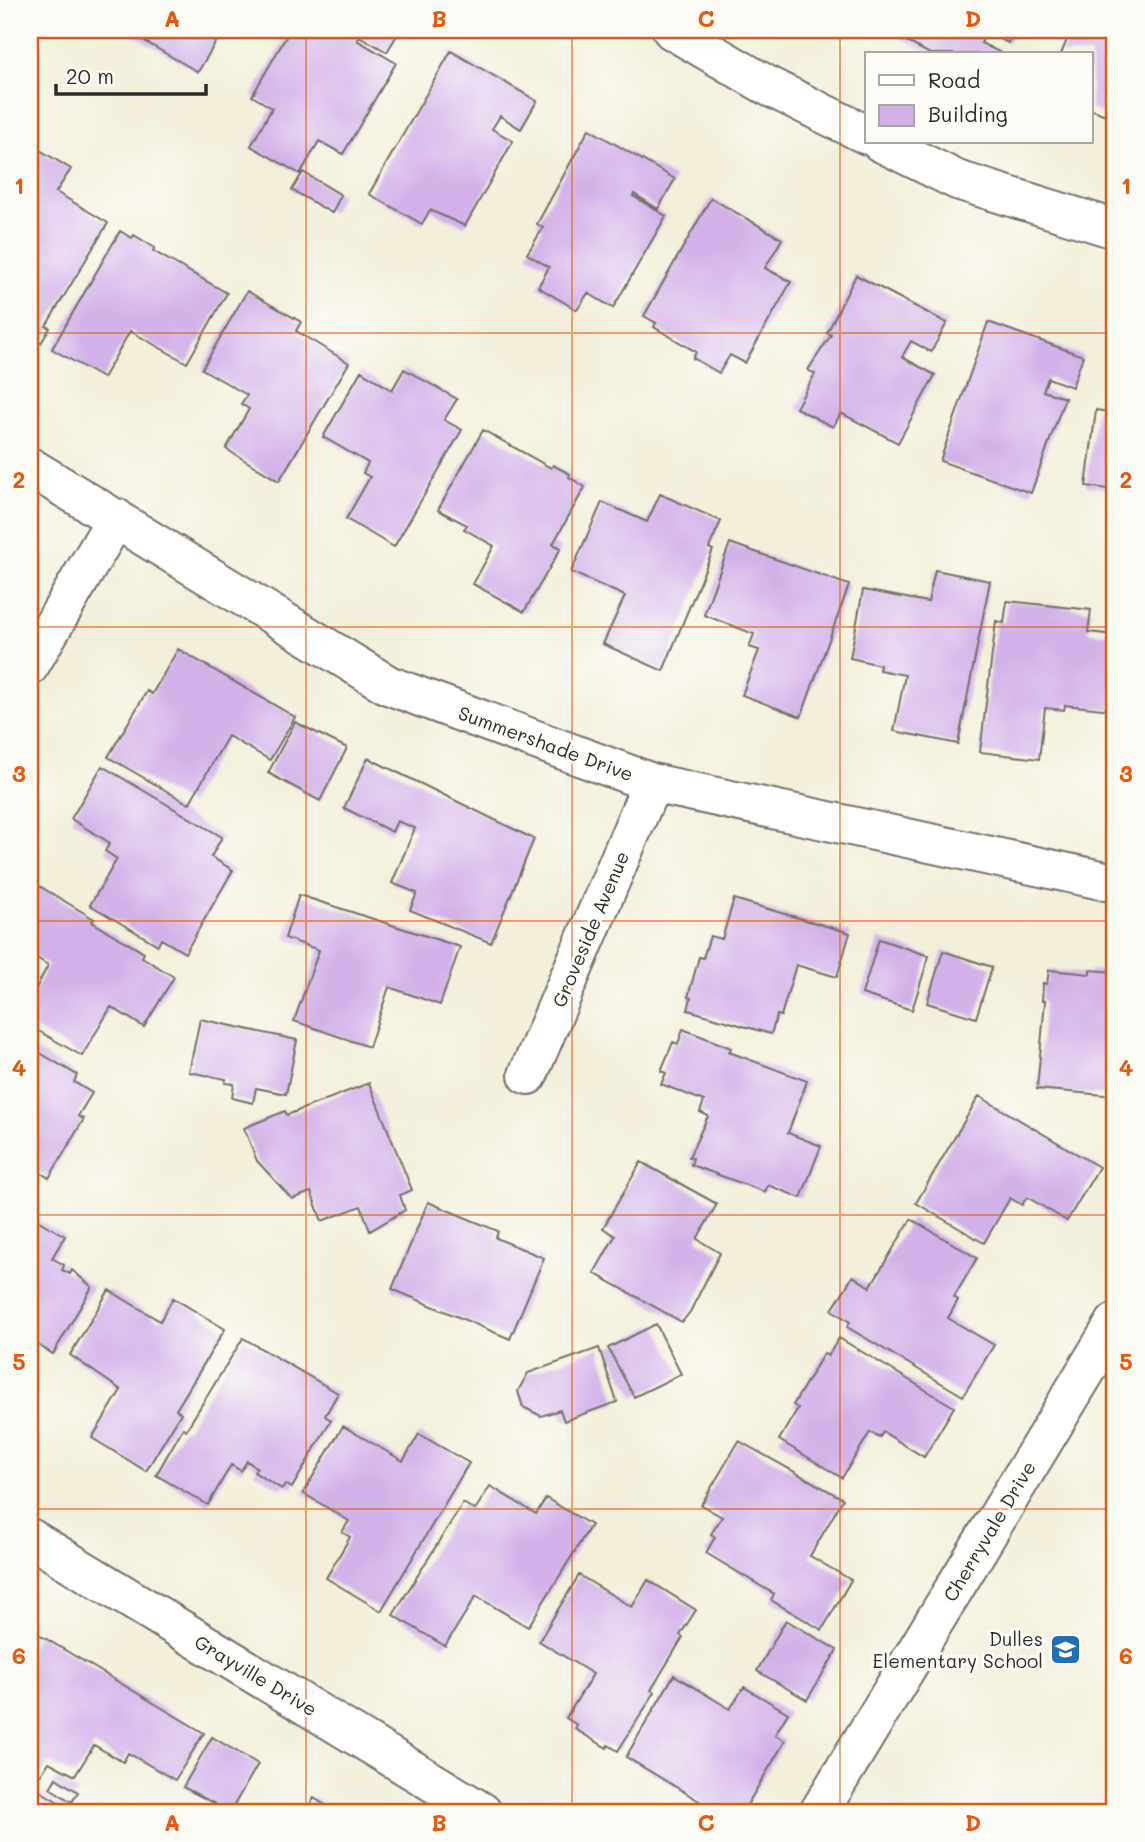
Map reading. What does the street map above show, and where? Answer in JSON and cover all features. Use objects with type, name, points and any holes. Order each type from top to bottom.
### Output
[{"type":"street","points":[[672,30],[768,86],[865,134]]},
{"type":"street","points":[[884,144],[957,180],[1115,229]]},
{"type":"street","name":"Summershade Drive","points":[[30,467],[388,685],[652,783],[1115,884]]},
{"type":"street","points":[[30,665],[116,519]]},
{"type":"street","name":"Groveside Avenue","points":[[528,1075],[652,783]]},
{"type":"street","name":"Cherryvale Drive","points":[[819,1812],[1115,1323]]},
{"type":"street","name":"Grayville Drive","points":[[30,1538],[482,1812]]},
{"type":"building","points":[[125,30],[223,30],[198,72]]},
{"type":"building","points":[[290,30],[400,30],[387,52],[359,36],[357,40],[396,63],[343,154],[319,141],[300,174],[251,146],[272,108],[252,96]]},
{"type":"building","points":[[904,30],[1015,30],[1008,43],[987,32],[981,43],[999,52],[926,52],[900,38]]},
{"type":"building","points":[[1071,30],[1115,30],[1115,119],[1092,109],[1092,52],[1062,52]]},
{"type":"building","points":[[451,51],[537,101],[521,129],[500,116],[492,129],[513,141],[465,226],[430,210],[422,224],[369,194]]},
{"type":"building","points":[[589,129],[675,179],[658,209],[634,194],[633,196],[666,216],[613,308],[588,293],[577,310],[538,287],[549,267],[527,254],[543,228],[537,224]]},
{"type":"building","points":[[30,144],[71,169],[56,192],[108,223],[46,326],[50,328],[41,343],[30,336]]},
{"type":"building","points":[[303,172],[341,195],[332,213],[292,190]]},
{"type":"building","points":[[711,198],[782,239],[765,268],[791,282],[745,363],[730,355],[719,373],[693,358],[696,352],[654,327],[656,323],[644,316]]},
{"type":"building","points":[[120,231],[132,238],[134,235],[155,248],[153,251],[227,293],[187,363],[130,331],[103,378],[52,349]]},
{"type":"building","points":[[856,275],[947,323],[931,352],[911,341],[902,357],[935,375],[898,443],[841,413],[833,427],[796,408],[815,374],[808,370],[831,335],[827,333]]},
{"type":"building","points":[[247,291],[301,322],[296,331],[349,363],[279,481],[226,449],[249,409],[241,404],[247,395],[202,369]]},
{"type":"building","points":[[988,322],[1083,356],[1072,387],[1048,378],[1043,391],[1065,398],[1031,493],[940,461]]},
{"type":"building","points":[[1115,362],[1115,395],[1109,394]]},
{"type":"building","points":[[404,369],[457,399],[444,420],[462,430],[394,547],[346,519],[370,477],[363,473],[368,463],[323,437],[361,371],[392,390]]},
{"type":"building","points":[[1096,410],[1115,413],[1115,490],[1086,486]]},
{"type":"building","points":[[483,430],[551,468],[553,465],[570,474],[569,477],[585,487],[553,544],[561,548],[524,612],[473,584],[494,546],[464,529],[467,525],[438,510]]},
{"type":"building","points":[[660,494],[721,521],[709,548],[713,550],[663,671],[603,644],[625,596],[571,572],[602,502],[647,522]]},
{"type":"building","points":[[730,543],[849,585],[801,717],[742,695],[759,650],[749,647],[754,634],[704,615]]},
{"type":"building","points":[[935,570],[990,581],[958,744],[894,731],[905,675],[879,670],[880,665],[850,658],[863,590],[928,602]]},
{"type":"building","points":[[1007,601],[1091,610],[1088,632],[1115,635],[1111,710],[1065,705],[1064,710],[1045,708],[1039,759],[980,752],[996,621],[1004,623]]},
{"type":"building","points":[[178,649],[295,717],[270,760],[228,736],[189,804],[108,757],[147,691],[152,694]]},
{"type":"building","points":[[295,722],[347,748],[320,801],[268,773]]},
{"type":"building","points":[[368,758],[534,839],[491,943],[410,910],[417,893],[392,883],[415,828],[397,821],[392,832],[344,808]]},
{"type":"building","points":[[102,766],[222,837],[211,857],[233,870],[185,953],[161,939],[158,945],[90,905],[117,859],[105,851],[110,843],[71,819]]},
{"type":"building","points":[[36,884],[94,919],[92,922],[144,953],[142,957],[174,977],[144,1027],[111,1007],[82,1056],[30,1026],[30,1000],[48,965],[30,954],[30,895]]},
{"type":"building","points":[[299,895],[460,947],[440,1005],[389,987],[369,1047],[294,1021],[319,950],[285,938]]},
{"type":"building","points":[[734,899],[850,933],[837,977],[796,965],[781,1016],[777,1015],[771,1034],[688,1010],[691,998],[688,997],[699,957],[703,958],[710,936],[722,939]]},
{"type":"building","points":[[879,939],[929,956],[912,1010],[862,994]]},
{"type":"building","points":[[943,951],[992,967],[976,1018],[927,1003]]},
{"type":"building","points":[[1049,970],[1090,974],[1090,970],[1115,972],[1115,1096],[1037,1089],[1045,1001],[1042,1001],[1043,983],[1047,984]]},
{"type":"building","points":[[200,1019],[297,1040],[286,1094],[256,1088],[253,1103],[232,1098],[234,1084],[225,1083],[226,1079],[189,1072]]},
{"type":"building","points":[[683,1029],[731,1048],[729,1052],[807,1081],[788,1133],[821,1146],[801,1198],[768,1185],[765,1192],[691,1165],[693,1158],[689,1157],[708,1116],[700,1112],[704,1101],[661,1084],[666,1073],[661,1071],[673,1042],[678,1044]]},
{"type":"building","points":[[30,1047],[77,1075],[74,1082],[92,1093],[78,1116],[84,1119],[49,1178],[30,1166]]},
{"type":"building","points":[[369,1083],[412,1190],[400,1195],[405,1210],[370,1231],[361,1206],[322,1221],[311,1192],[292,1199],[257,1161],[244,1128],[285,1111],[287,1115]]},
{"type":"building","points":[[979,1096],[1099,1167],[1067,1221],[1027,1197],[1022,1205],[1010,1198],[984,1243],[916,1203]]},
{"type":"building","points":[[641,1162],[717,1204],[697,1239],[720,1253],[690,1312],[682,1322],[594,1273],[615,1236],[603,1228]]},
{"type":"building","points":[[428,1202],[498,1231],[496,1238],[544,1258],[510,1339],[392,1289]]},
{"type":"building","points":[[30,1216],[65,1236],[52,1258],[64,1265],[62,1270],[70,1274],[72,1270],[92,1287],[53,1354],[30,1340]]},
{"type":"building","points":[[911,1219],[977,1258],[954,1297],[958,1300],[948,1318],[994,1345],[963,1396],[847,1327],[850,1322],[832,1310],[853,1276],[870,1287]]},
{"type":"building","points":[[109,1290],[160,1321],[173,1298],[225,1329],[176,1410],[181,1413],[146,1471],[92,1438],[121,1390],[70,1355]]},
{"type":"building","points":[[656,1324],[681,1374],[634,1397],[608,1348]]},
{"type":"building","points":[[243,1338],[338,1393],[325,1416],[331,1420],[292,1488],[285,1484],[282,1489],[254,1472],[257,1468],[247,1461],[241,1471],[231,1465],[208,1505],[156,1475],[183,1428],[186,1430]]},
{"type":"building","points":[[839,1338],[954,1407],[924,1457],[883,1432],[880,1437],[870,1432],[842,1478],[779,1440],[798,1408],[793,1405],[824,1353],[828,1356]]},
{"type":"building","points":[[599,1348],[617,1402],[564,1421],[560,1410],[541,1416],[523,1407],[518,1391],[528,1373]]},
{"type":"building","points":[[343,1426],[403,1461],[419,1434],[469,1463],[381,1611],[326,1578],[350,1537],[342,1532],[349,1521],[303,1493]]},
{"type":"building","points":[[739,1441],[843,1499],[810,1556],[851,1580],[822,1630],[771,1600],[774,1594],[706,1553],[715,1537],[711,1534],[722,1517],[701,1505]]},
{"type":"building","points":[[490,1486],[536,1514],[546,1498],[591,1525],[528,1627],[476,1596],[445,1646],[393,1615],[463,1503],[475,1510]]},
{"type":"building","points":[[579,1575],[632,1607],[648,1580],[696,1610],[651,1690],[655,1692],[618,1751],[608,1745],[607,1748],[575,1729],[577,1725],[566,1718],[593,1674],[539,1641]]},
{"type":"building","points":[[786,1620],[837,1650],[807,1700],[757,1671]]},
{"type":"building","points":[[38,1634],[204,1733],[175,1780],[128,1753],[123,1762],[94,1745],[75,1776],[49,1762],[41,1775],[30,1769],[30,1648]]},
{"type":"building","points":[[674,1675],[730,1709],[744,1687],[788,1713],[775,1735],[785,1741],[743,1812],[730,1812],[714,1803],[711,1808],[626,1757]]},
{"type":"building","points":[[212,1737],[258,1764],[230,1812],[183,1787]]},
{"type":"building","points":[[56,1778],[78,1792],[72,1802],[50,1788]]},
{"type":"building","points":[[30,1785],[75,1812],[30,1812]]},
{"type":"building","points":[[314,1798],[336,1812],[305,1812]]},
{"type":"place","name":"Dulles Elementary School","points":[[1066,1649]]}]
